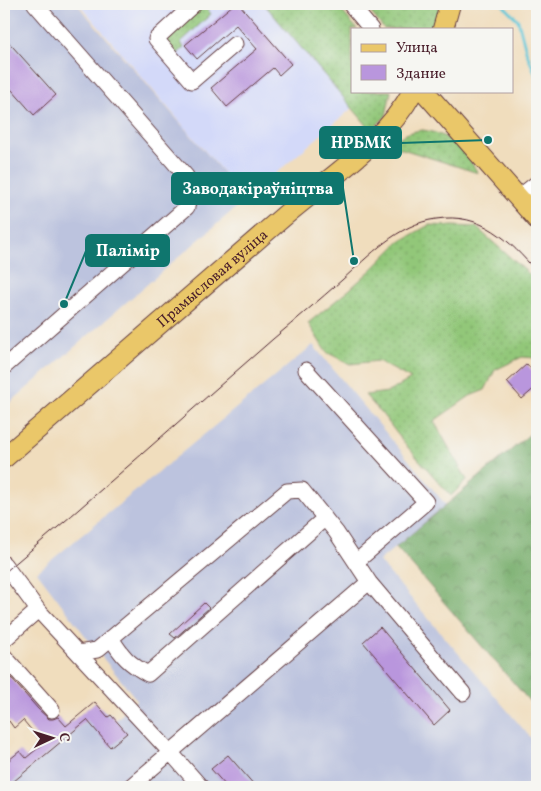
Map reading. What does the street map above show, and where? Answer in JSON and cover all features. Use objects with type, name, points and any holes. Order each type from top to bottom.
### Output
[{"type":"main road","points":[[443,28],[450,4]]},
{"type":"main road","name":"Прамысловая вуліца","points":[[4,458],[298,204],[375,142],[404,107],[412,92]]},
{"type":"main road","points":[[425,92],[537,219]]},
{"type":"street","points":[[4,366],[187,206],[190,191],[186,176],[35,4]]},
{"type":"street","points":[[194,4],[156,39],[192,81],[235,44]]},
{"type":"street","points":[[350,4],[370,28]]},
{"type":"street","points":[[518,198],[537,182]]},
{"type":"street","points":[[306,370],[426,502],[356,562]]},
{"type":"street","points":[[78,653],[96,650],[287,491],[302,490],[325,518],[369,582],[463,693]]},
{"type":"street","points":[[111,638],[122,656],[134,667],[148,674],[325,518]]},
{"type":"street","points":[[4,564],[38,610],[171,752],[201,787]]},
{"type":"street","points":[[130,787],[369,582]]},
{"type":"street","points":[[4,640],[38,610]]},
{"type":"street","points":[[4,656],[52,710]]},
{"type":"shaded area","points":[[4,4],[77,4],[246,199],[4,408]]},
{"type":"shaded area","points":[[79,4],[336,4],[356,28],[351,28],[351,92],[371,92],[246,199]]},
{"type":"shaded area","points":[[313,345],[446,505],[379,561],[537,745],[537,776],[524,787],[7,787],[101,709],[116,720],[137,700],[37,572]]},
{"type":"green space","points":[[264,4],[336,4],[356,28],[351,28],[351,92],[391,92],[386,116],[371,130]]},
{"type":"green space","points":[[364,4],[440,4],[436,28],[383,28]]},
{"type":"green space","points":[[204,6],[211,14],[181,42],[184,48],[176,55],[166,40],[198,8]]},
{"type":"green space","points":[[423,130],[442,135],[456,144],[478,173],[390,145],[405,134]]},
{"type":"green space","points":[[429,225],[476,227],[537,281],[537,358],[522,357],[495,370],[485,390],[470,396],[434,421],[467,480],[451,496],[365,395],[388,392],[411,379],[378,361],[350,364],[326,352],[308,323],[349,290],[399,242]]},
{"type":"green space","points":[[537,433],[537,710],[396,547],[530,434]]},
{"type":"building","points":[[234,4],[239,4],[291,64],[279,75],[273,68],[227,107],[211,88],[257,49],[236,25],[197,59],[185,45]]},
{"type":"building","points":[[4,37],[56,95],[34,115],[4,81]]},
{"type":"building","points":[[527,364],[537,376],[537,386],[522,399],[507,382]]},
{"type":"building","points":[[204,603],[209,608],[175,638],[170,634]]},
{"type":"building","points":[[380,627],[450,710],[434,725],[363,642]]},
{"type":"building","points":[[4,670],[49,719],[58,717],[66,726],[95,702],[108,717],[111,715],[127,733],[110,747],[87,720],[7,787],[4,787],[4,764],[20,751],[26,758],[43,744],[23,720],[14,728],[9,721],[4,725]]},
{"type":"building","points":[[228,755],[256,787],[227,787],[211,769]]},
{"type":"waterway","points":[[502,4],[518,20],[526,51],[537,78]]},
{"type":"tram line","points":[[4,573],[374,251],[409,227],[436,219],[452,218],[481,224],[505,239],[537,272]]},
{"type":"place","name":"НРБМК","points":[[488,140]]},
{"type":"place","name":"Заводакіраўніцтва","points":[[354,261]]},
{"type":"place","name":"Палімір","points":[[64,304]]}]
